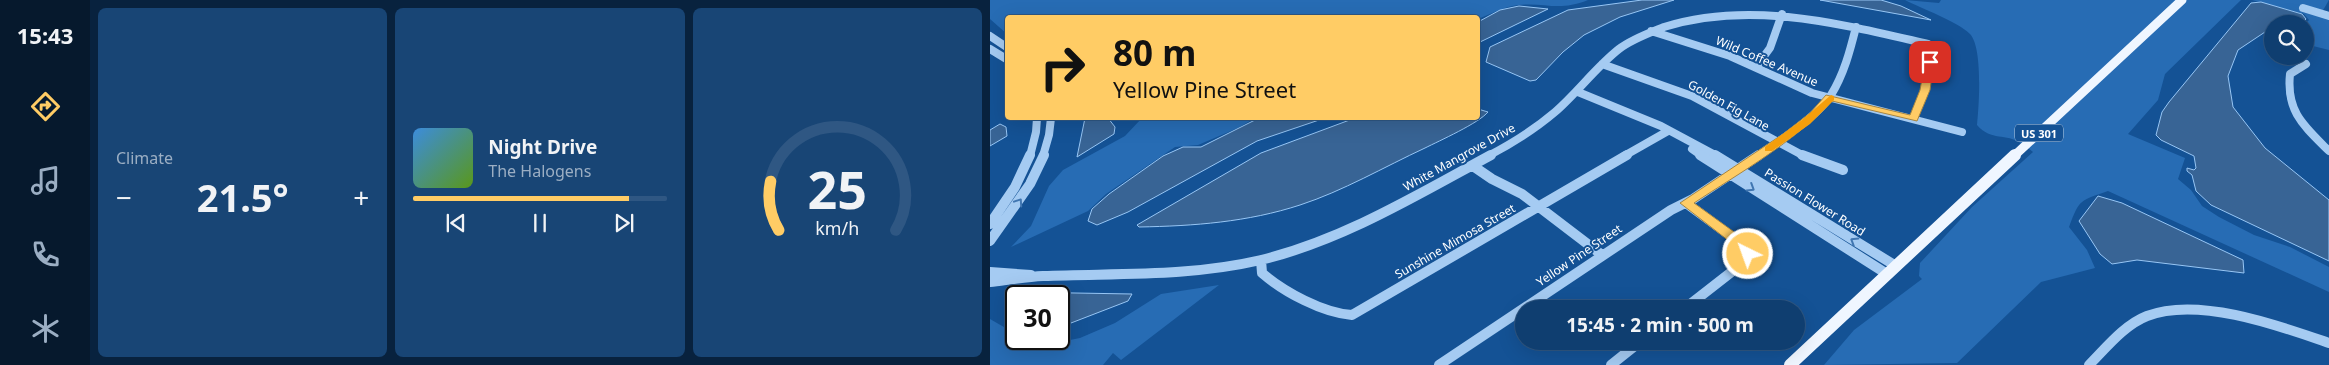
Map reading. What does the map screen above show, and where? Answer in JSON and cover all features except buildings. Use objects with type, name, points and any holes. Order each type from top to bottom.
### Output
[{"type":"main road","name":"US 301","points":[[1790,365],[2182,0]]},
{"type":"street","points":[[2303,8],[2328,12]]},
{"type":"street","name":"White Mangrove Drive","points":[[990,272],[1042,276],[1157,275],[1222,268],[1301,249],[1350,229],[1473,166],[1537,126],[1578,92],[1602,64],[1620,48],[1651,31],[1685,20],[1708,16],[1750,13],[1782,14],[1856,27],[1928,44],[1932,48],[1925,90],[1913,119]]},
{"type":"street","points":[[1756,67],[1770,48],[1782,14]]},
{"type":"street","name":"Yellow Pine Street","points":[[1439,365],[1664,214],[1686,203],[1734,172],[1806,122],[1830,97],[1847,62],[1856,27]]},
{"type":"street","name":"Wild Coffee Avenue","points":[[1651,31],[1704,47],[1756,67],[1800,88],[1962,132]]},
{"type":"street","points":[[990,36],[1005,46]]},
{"type":"street","points":[[990,49],[1005,58]]},
{"type":"street","name":"Golden Fig Lane","points":[[1602,64],[1658,82],[1700,99],[1776,144],[1816,163],[1843,170]]},
{"type":"street","points":[[2304,65],[2290,74],[2288,86],[2290,105],[2303,124],[2329,152]]},
{"type":"street","name":"Passion Flower Road","points":[[1578,92],[1628,110],[1668,131],[1892,270]]},
{"type":"street","points":[[990,224],[1008,199],[1026,166],[1038,131],[1037,120]]},
{"type":"street","points":[[990,241],[1022,198],[1041,163],[1051,120]]},
{"type":"street","name":"Sunshine Mimosa Street","points":[[1261,260],[1262,272],[1274,283],[1334,314],[1352,314],[1668,131]]},
{"type":"street","points":[[1473,166],[1492,179],[1522,194],[1602,256]]},
{"type":"street","points":[[1686,203],[1744,245],[1748,254],[1743,263],[1696,300]]},
{"type":"street","name":"White Mangrove Drive","points":[[990,282],[1042,276]]},
{"type":"street","points":[[2089,365],[2122,331],[2148,315],[2182,309],[2252,318],[2329,343]]},
{"type":"street","points":[[1611,365],[1630,350]]},
{"type":"shaded area","points":[[990,0],[1588,0],[1578,4],[1560,6],[1518,5],[1480,18],[1480,15],[1005,15],[1005,32],[990,19]]},
{"type":"shaded area","points":[[1642,0],[1674,0],[1620,17],[1584,35],[1563,52],[1536,80],[1530,81],[1486,62],[1490,47],[1568,10]]},
{"type":"shaded area","points":[[1820,0],[1881,0],[1901,6],[1931,20]]},
{"type":"shaded area","points":[[1905,0],[1939,3],[1941,0],[2178,0],[2022,144],[2010,138],[1988,133],[1977,125],[1979,91],[1977,51],[1970,34],[1948,20]]},
{"type":"shaded area","points":[[2186,0],[2241,0],[2165,74],[2158,100],[2128,134],[2185,158],[2178,179],[2191,190],[2202,206],[2254,235],[2290,247],[2329,267],[2329,292],[2108,191],[2082,202],[2069,227],[2087,250],[2095,268],[2041,282],[1957,363],[1824,365],[1854,330],[1922,279],[1919,276],[1920,263],[1972,207],[2033,152],[2028,148]]},
{"type":"shaded area","points":[[2252,0],[2329,0],[2322,12],[2300,6],[2299,8],[2329,17],[2329,50],[2314,46],[2314,15]]},
{"type":"shaded area","points":[[2261,2],[2303,15],[2264,15],[2264,33],[2238,50],[2228,76],[2233,107],[2265,148],[2329,200],[2329,261],[2211,205],[2196,191],[2192,175],[2187,171],[2187,168],[2194,170],[2196,168],[2194,156],[2161,140],[2156,135],[2162,112],[2169,102],[2251,3]]},
{"type":"shaded area","points":[[1519,6],[1548,9],[1480,42],[1480,21],[1500,10]]},
{"type":"shaded area","points":[[1480,110],[1488,112],[1480,118]]},
{"type":"shaded area","points":[[1085,120],[1110,120],[1115,127],[1114,134],[1077,157]]},
{"type":"shaded area","points":[[1140,120],[1252,120],[1238,128],[1198,145],[1175,147],[1106,194],[1088,211],[1011,247],[1031,226],[1049,186],[1063,170],[1125,136]]},
{"type":"shaded area","points":[[1255,120],[1319,120],[1257,141],[1128,212],[1097,225],[1088,221],[1092,209],[1109,194],[1163,156],[1183,147],[1201,147]]},
{"type":"shaded area","points":[[1350,120],[1477,120],[1458,132],[1348,186],[1300,205],[1280,211],[1221,222],[1139,227],[1137,225],[1261,153]]},
{"type":"shaded area","points":[[1000,124],[1006,127],[1007,136],[990,146],[990,130]]},
{"type":"shaded area","points":[[2098,196],[2122,203],[2243,260],[2244,273],[2137,260],[2112,264],[2100,254],[2079,221]]},
{"type":"shaded area","points":[[1219,285],[1121,360],[1113,353],[1103,365],[990,365],[990,319],[1005,328],[1005,350],[1070,350],[1070,340],[1080,338],[1115,323],[1161,294]]},
{"type":"shaded area","points":[[1070,293],[1132,294],[1128,301],[1071,323]]},
{"type":"slow traffic","points":[[1769,149],[1806,122],[1831,98]]},
{"type":"route","points":[[1748,254],[1744,245],[1686,203],[1787,137],[1814,115],[1830,97],[1913,119],[1925,90],[1930,62]]}]
